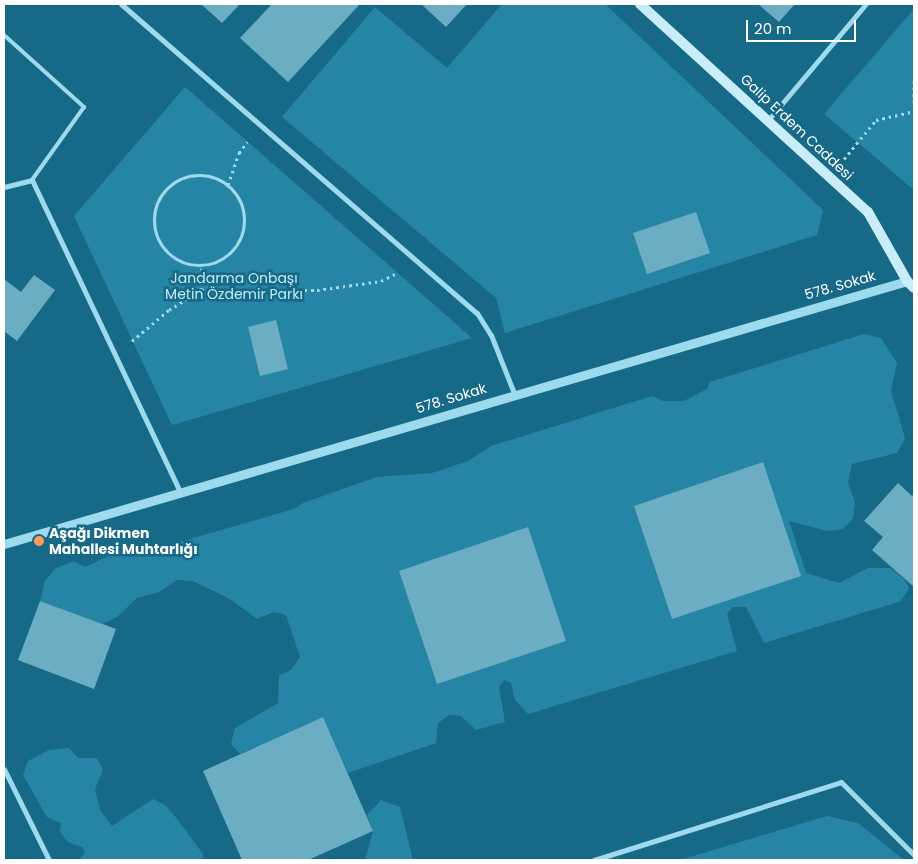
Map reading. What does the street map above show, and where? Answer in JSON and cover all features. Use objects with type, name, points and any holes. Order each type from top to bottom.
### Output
[{"type":"main road","name":"Galip Erdem Caddesi","points":[[640,4],[769,119],[868,212],[910,284]]},
{"type":"street","points":[[121,4],[486,323],[514,393]]},
{"type":"street","points":[[769,119],[866,4]]},
{"type":"street","points":[[4,187],[32,180],[180,492]]},
{"type":"street","name":"578. Sokak","points":[[4,544],[514,393],[910,284]]},
{"type":"street","points":[[4,769],[49,860]]},
{"type":"street","points":[[594,860],[841,782],[914,855]]},
{"type":"lane","points":[[4,34],[84,107],[32,180]]},
{"type":"path","points":[[914,81],[914,107]]},
{"type":"path","points":[[830,176],[876,120],[914,111]]},
{"type":"path","points":[[228,185],[239,153],[260,126]]},
{"type":"path","points":[[197,174],[214,176],[228,185],[244,211],[241,234],[230,253],[217,262],[202,265],[187,264],[162,247],[155,233],[152,218],[157,202],[166,188],[180,178],[197,174]]},
{"type":"path","points":[[115,356],[169,310],[201,290],[317,290],[381,281],[419,263]]},
{"type":"path","points":[[201,290],[202,265]]},
{"type":"green space","points":[[502,4],[605,4],[823,210],[817,235],[505,333],[496,298],[282,117],[375,7],[447,68]]},
{"type":"green space","points":[[914,9],[914,190],[824,114]]},
{"type":"green space","name":"Jandarma Onbaşı Metin Özdemir Parkı","points":[[185,87],[472,338],[172,425],[74,216]]},
{"type":"green space","points":[[864,334],[881,338],[897,363],[891,391],[905,438],[897,453],[852,464],[848,482],[855,503],[853,518],[843,529],[827,531],[789,521],[806,573],[839,583],[868,568],[890,568],[904,579],[909,588],[901,601],[764,643],[746,607],[733,607],[727,614],[737,651],[528,714],[515,700],[511,683],[504,680],[499,687],[505,722],[476,730],[461,716],[449,715],[438,723],[436,743],[348,773],[323,717],[240,754],[231,744],[235,728],[278,703],[279,675],[291,670],[300,657],[286,615],[274,612],[257,619],[230,599],[193,581],[177,580],[159,592],[137,598],[117,617],[102,624],[40,601],[45,581],[56,568],[74,561],[85,567],[119,551],[136,552],[156,544],[169,545],[294,509],[303,503],[377,477],[432,473],[468,461],[491,446],[652,396],[663,401],[684,401],[707,389],[710,382]]},
{"type":"green space","points":[[69,748],[78,758],[97,758],[103,770],[95,789],[100,810],[112,826],[153,799],[165,805],[178,820],[203,854],[202,860],[79,860],[85,853],[82,847],[68,842],[60,832],[61,823],[47,817],[23,775],[28,761],[49,750]]},
{"type":"green space","points":[[381,800],[400,807],[413,860],[365,860],[373,831],[367,815]]},
{"type":"green space","points":[[827,816],[858,823],[904,860],[680,860]]},
{"type":"building","points":[[201,4],[240,4],[222,23]]},
{"type":"building","points":[[272,4],[360,4],[288,82],[240,38]]},
{"type":"building","points":[[421,4],[467,4],[446,27]]},
{"type":"building","points":[[758,4],[795,4],[779,22]]},
{"type":"building","points":[[696,212],[710,253],[647,274],[633,233]]},
{"type":"building","points":[[34,275],[55,290],[17,341],[4,331],[4,279],[21,292]]},
{"type":"building","points":[[276,320],[288,369],[260,376],[248,327]]},
{"type":"building","points":[[763,462],[801,576],[672,619],[634,506]]},
{"type":"building","points":[[898,483],[912,496],[914,493],[914,587],[872,550],[883,537],[864,521]]},
{"type":"building","points":[[528,527],[566,641],[437,684],[399,571]]},
{"type":"building","points":[[40,601],[116,629],[94,689],[18,660]]},
{"type":"building","points":[[323,717],[373,831],[308,860],[242,860],[203,771]]},
{"type":"place","name":"Aşağı Dikmen Mahallesi Muhtarlığı","points":[[39,541]]}]
